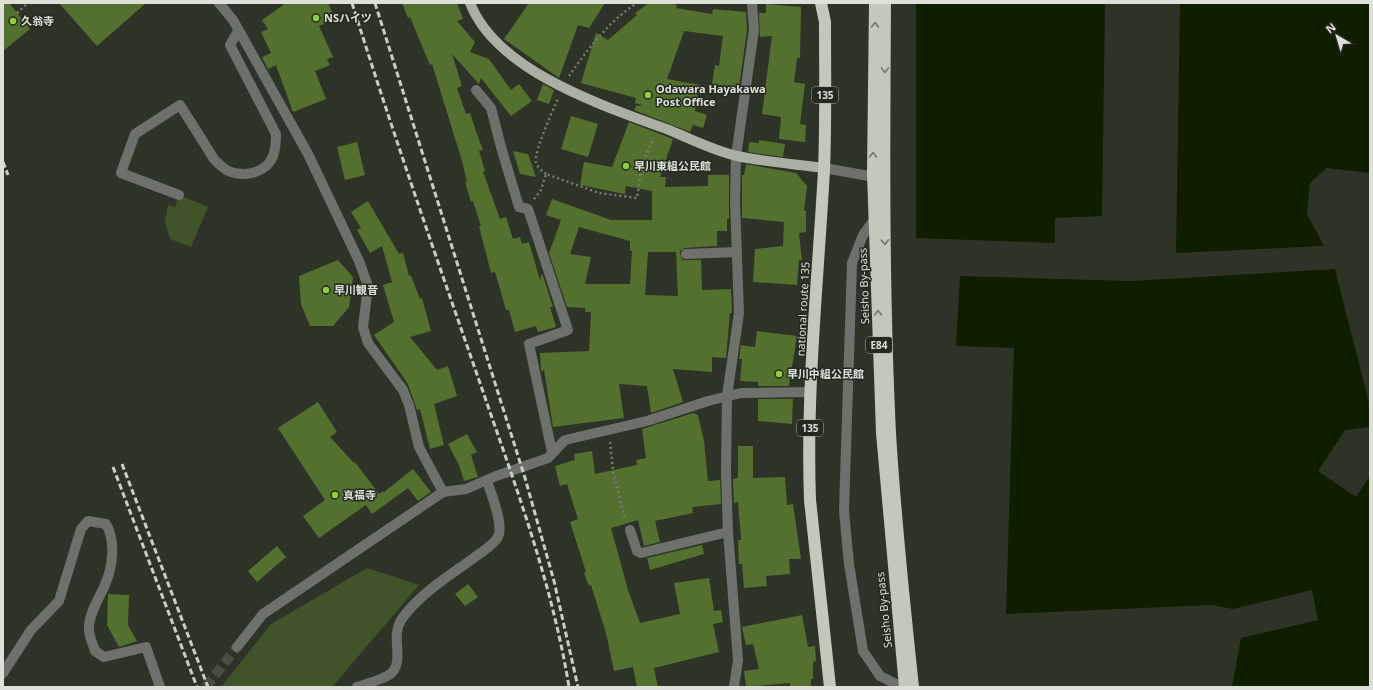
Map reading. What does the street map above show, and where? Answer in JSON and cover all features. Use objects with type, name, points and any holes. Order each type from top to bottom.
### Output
[{"type":"highway","name":"national route 135","points":[[821,3],[825,22],[824,168],[811,392],[810,500],[830,687]]},
{"type":"highway","name":"Seisho By-pass","points":[[875,3],[873,173],[882,433],[904,687]]},
{"type":"highway","name":"Seisho By-pass","points":[[885,3],[883,182],[890,433],[900,556],[914,687]]},
{"type":"main road","points":[[470,3],[474,15],[484,30],[499,45],[524,64],[562,87],[736,156],[824,168]]},
{"type":"street","points":[[219,3],[238,31],[308,154],[357,255],[368,286],[363,327],[368,344],[403,390],[409,405],[419,447],[443,492]]},
{"type":"street","points":[[734,687],[738,660],[728,532],[726,472],[727,396],[739,313],[735,202],[736,156],[754,30],[752,3]]},
{"type":"street","points":[[179,195],[121,173],[135,134],[180,105],[214,159],[230,172],[244,174],[256,172],[267,166],[273,157],[276,148],[276,134],[230,45],[238,31]]},
{"type":"street","points":[[476,90],[491,108],[501,148],[519,207],[528,210],[568,330],[529,344],[552,452]]},
{"type":"street","points":[[824,168],[869,176],[880,187],[881,210],[863,235],[852,263],[844,511],[849,564],[863,651],[880,676],[904,687]]},
{"type":"street","points":[[686,254],[737,252]]},
{"type":"street","points":[[237,647],[263,614],[443,492],[466,489],[548,458],[552,452],[565,440],[647,421],[708,401],[741,393],[811,392]]},
{"type":"street","points":[[357,687],[390,674],[396,667],[398,656],[397,632],[399,622],[424,595],[485,549],[498,537],[499,529],[496,512],[487,480]]},
{"type":"street","points":[[3,672],[31,630],[59,601],[81,529],[88,521],[106,524],[112,533],[110,570],[105,586],[95,604],[89,627],[95,651],[104,657],[146,647],[160,687]]},
{"type":"street","points":[[630,530],[637,551],[641,553],[728,532]]},
{"type":"path","points":[[17,13],[28,3]]},
{"type":"path","points":[[638,3],[627,10],[603,32],[582,57],[562,87],[538,149],[536,161],[539,168],[546,174],[599,193],[637,198],[642,164],[660,127]]},
{"type":"path","points":[[528,210],[541,190],[546,174]]},
{"type":"path","points":[[609,429],[613,471],[628,529],[630,530]]},
{"type":"shaded area","points":[[916,3],[1105,3],[1102,216],[1055,218],[1055,243],[916,238]]},
{"type":"shaded area","points":[[1180,3],[1370,3],[1370,173],[1327,168],[1310,183],[1307,214],[1324,246],[1176,253]]},
{"type":"shaded area","points":[[179,195],[208,207],[191,247],[170,239],[165,221],[168,205],[175,207]]},
{"type":"shaded area","points":[[1335,269],[1370,407],[1370,427],[1345,430],[1318,471],[1356,497],[1370,476],[1370,687],[1232,687],[1241,638],[1318,620],[1312,590],[1233,609],[1212,605],[1006,614],[1014,348],[956,346],[960,276],[1131,281]]},
{"type":"shaded area","points":[[367,568],[419,585],[332,687],[221,687],[271,624]]},
{"type":"building","name":"久翁寺","points":[[3,3],[9,3],[30,29],[3,51]]},
{"type":"building","points":[[59,3],[146,3],[97,46]]},
{"type":"building","points":[[286,3],[328,3],[335,19],[319,26],[333,57],[327,59],[330,65],[315,71],[326,99],[293,112],[276,65],[268,69],[262,57],[271,53],[261,32],[268,29],[262,20]]},
{"type":"building","points":[[402,3],[457,3],[463,19],[457,21],[475,42],[470,52],[489,59],[511,90],[519,84],[532,101],[511,116],[481,78],[479,84],[452,54],[462,86],[457,88],[466,114],[470,113],[483,150],[479,151],[485,171],[483,172],[500,219],[506,217],[513,239],[520,237],[522,244],[529,242],[540,280],[542,273],[553,307],[550,307],[556,327],[538,332],[536,326],[515,332],[509,310],[506,310],[495,272],[491,273],[479,226],[481,226],[473,201],[471,202],[465,182],[467,182],[462,161],[432,64],[430,65],[410,17],[408,18]]},
{"type":"building","points":[[529,3],[605,3],[589,28],[578,25],[559,78],[504,39]]},
{"type":"building","points":[[649,3],[668,3],[677,5],[676,8],[712,14],[713,9],[746,12],[747,30],[739,88],[712,84],[715,65],[719,66],[723,36],[684,31],[667,79],[700,85],[695,111],[707,115],[703,128],[693,125],[690,132],[634,110],[636,106],[642,105],[635,103],[636,98],[581,83],[596,33],[608,40],[637,15],[635,13]]},
{"type":"building","points":[[766,4],[801,7],[800,58],[797,58],[794,82],[805,84],[800,124],[806,125],[805,142],[779,139],[781,117],[762,114],[772,36],[760,37],[759,13],[766,13]]},
{"type":"building","points":[[543,84],[554,90],[549,104],[537,100]]},
{"type":"building","points":[[571,116],[598,124],[588,157],[561,149]]},
{"type":"building","points":[[629,122],[673,139],[660,177],[666,177],[665,187],[708,186],[708,175],[729,175],[729,219],[727,219],[727,231],[717,231],[717,246],[685,248],[680,251],[683,260],[701,260],[702,290],[731,289],[732,313],[730,313],[726,358],[712,357],[712,372],[673,369],[683,402],[651,413],[647,386],[619,384],[624,418],[553,427],[544,370],[541,371],[540,353],[589,351],[591,312],[585,312],[585,308],[567,307],[549,253],[561,220],[546,215],[552,199],[611,220],[652,220],[652,191],[626,186],[625,194],[580,185],[584,162],[612,167]],"holes":[[[579,227],[630,241],[630,251],[632,251],[630,284],[585,284],[591,257],[570,254]],[[648,252],[676,252],[678,296],[645,295]]]},
{"type":"building","points":[[759,140],[785,144],[783,157],[748,152],[749,142],[759,143]]},
{"type":"building","points":[[357,142],[365,175],[345,180],[337,147]]},
{"type":"building","points":[[513,151],[528,154],[536,177],[520,174]]},
{"type":"building","points":[[746,164],[796,173],[807,186],[804,211],[806,211],[806,232],[799,233],[802,260],[799,260],[797,285],[753,282],[755,249],[783,246],[784,222],[742,218],[742,175],[744,175]]},
{"type":"building","points":[[368,201],[399,254],[403,253],[409,276],[411,276],[420,299],[422,298],[431,331],[410,337],[437,370],[448,366],[457,396],[434,404],[444,445],[430,449],[420,409],[417,410],[408,384],[374,335],[394,322],[383,285],[392,282],[382,246],[370,253],[357,230],[361,228],[351,212]]},
{"type":"building","name":"早川観音","points":[[338,260],[353,277],[349,307],[333,326],[310,326],[301,304],[299,276]]},
{"type":"building","points":[[757,331],[797,336],[789,386],[758,386],[758,382],[740,381],[742,359],[739,359],[741,345],[755,347]]},
{"type":"building","points":[[758,399],[793,399],[792,424],[758,421]]},
{"type":"building","points":[[318,402],[337,432],[330,437],[354,463],[355,462],[379,494],[383,491],[384,492],[413,469],[431,492],[418,501],[408,488],[372,514],[366,505],[319,538],[303,516],[325,500],[278,428]]},
{"type":"building","points":[[693,413],[698,415],[704,441],[708,481],[720,480],[721,504],[692,507],[693,513],[655,521],[660,542],[644,546],[638,520],[611,528],[628,590],[640,623],[680,614],[674,583],[709,578],[714,611],[721,610],[723,622],[713,624],[719,652],[654,668],[658,687],[637,687],[633,667],[614,671],[606,633],[591,585],[589,586],[584,573],[586,572],[570,522],[578,519],[567,484],[560,486],[555,466],[575,460],[574,454],[592,451],[595,474],[637,465],[636,460],[646,458],[642,429]]},
{"type":"building","points":[[467,434],[477,452],[471,455],[478,477],[464,481],[459,465],[448,444]]},
{"type":"building","points":[[738,446],[753,446],[753,478],[785,477],[787,505],[793,504],[801,559],[789,559],[790,574],[766,576],[767,586],[744,588],[742,564],[739,564],[738,540],[741,540],[738,502],[734,503],[733,479],[738,478]]},
{"type":"building","points":[[702,545],[704,554],[650,570],[647,558]]},
{"type":"building","points":[[277,546],[286,557],[257,582],[248,571]]},
{"type":"building","points":[[468,584],[478,597],[465,606],[455,594]]},
{"type":"building","points":[[108,594],[129,595],[128,625],[137,641],[119,647],[107,625]]},
{"type":"building","points":[[802,615],[808,647],[815,646],[816,661],[813,662],[813,679],[811,679],[811,686],[790,687],[790,683],[746,687],[744,671],[759,669],[753,644],[746,645],[742,627]]},
{"type":"tunnel","points":[[206,687],[237,647]]},
{"type":"railway","points":[[352,3],[414,193],[531,533],[553,609],[569,687]]},
{"type":"railway","points":[[375,3],[525,478],[554,581],[578,687]]},
{"type":"railway","points":[[3,162],[8,175]]},
{"type":"railway","points":[[122,464],[208,687]]},
{"type":"railway","points":[[113,467],[197,687]]},
{"type":"place","name":"NSハイツ","points":[[316,18]]},
{"type":"place","name":"久翁寺","points":[[13,21]]},
{"type":"place","name":"Odawara Hayakawa Post Office","points":[[648,95]]},
{"type":"place","name":"早川東組公民館","points":[[626,166]]},
{"type":"place","name":"早川観音","points":[[326,290]]},
{"type":"place","name":"早川中組公民館","points":[[779,374]]},
{"type":"place","name":"真福寺","points":[[335,495]]}]
